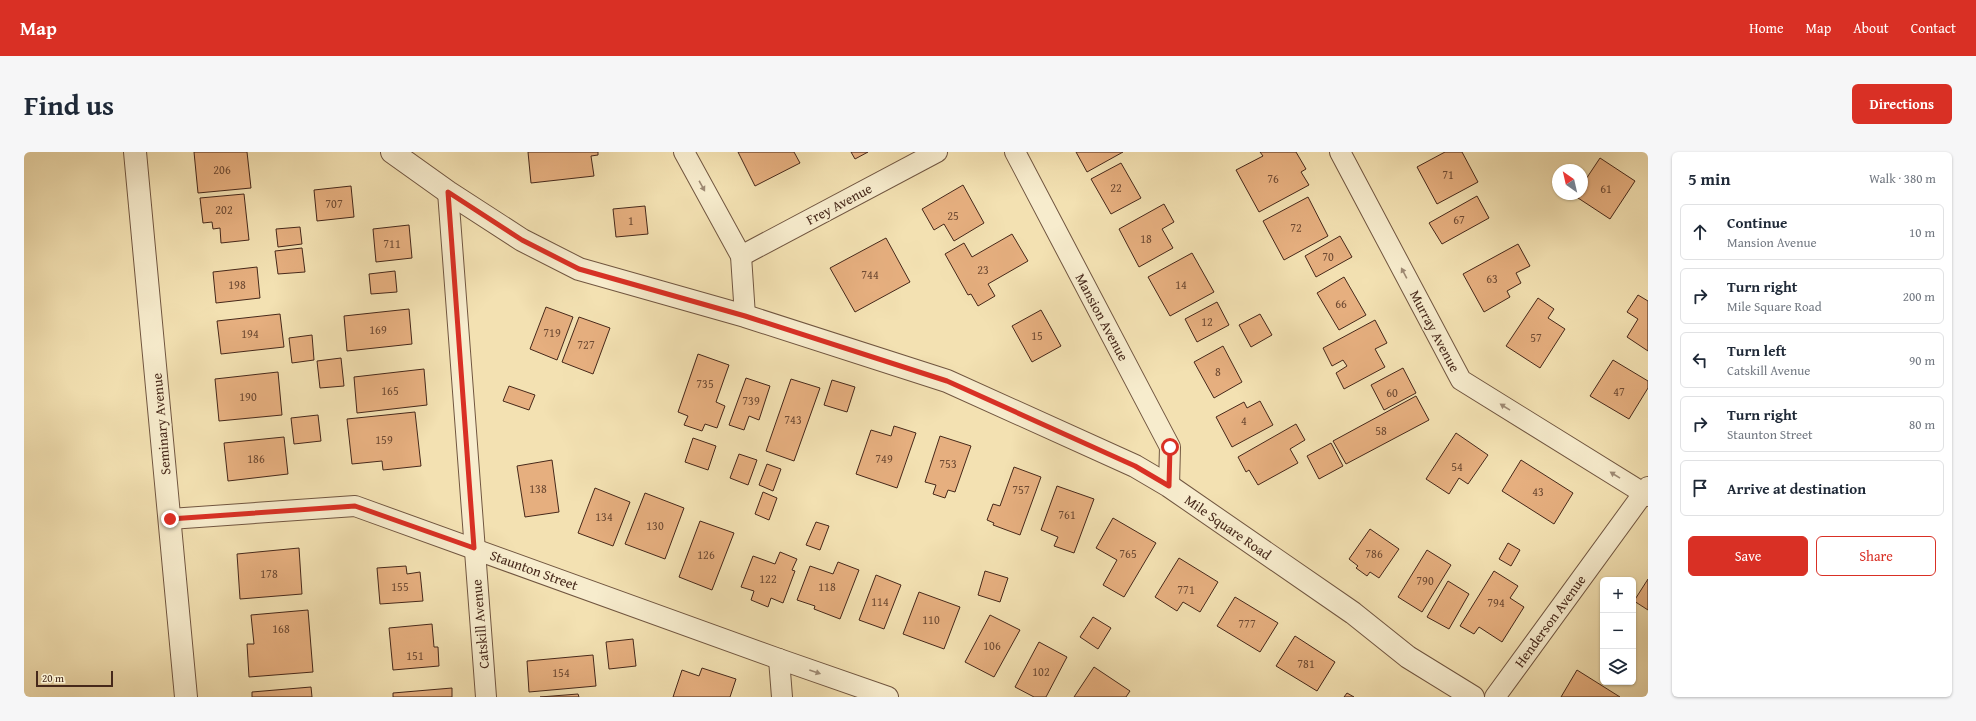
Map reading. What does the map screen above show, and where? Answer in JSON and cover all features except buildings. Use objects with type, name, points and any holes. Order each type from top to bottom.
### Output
[{"type":"street","name":"Seminary Avenue","points":[[134,152],[186,697]]},
{"type":"street","name":"Mile Square Road","points":[[392,152],[448,192],[522,240],[579,269],[745,316],[947,381],[1135,466],[1169,486],[1353,613],[1408,657],[1473,697]]},
{"type":"street","points":[[684,152],[741,256],[745,316]]},
{"type":"street","name":"Frey Avenue","points":[[741,256],[937,152]]},
{"type":"street","name":"Mansion Avenue","points":[[1015,152],[1170,447],[1169,486]]},
{"type":"street","name":"Murray Avenue","points":[[1340,152],[1461,380],[1646,492]]},
{"type":"street","name":"Catskill Avenue","points":[[448,192],[486,697]]},
{"type":"street","name":"Henderson Avenue","points":[[1495,697],[1646,492]]},
{"type":"street","name":"Staunton Street","points":[[170,519],[355,506],[779,660],[888,697]]},
{"type":"street","points":[[779,660],[782,697]]},
{"type":"route","points":[[170,519],[355,506],[474,548],[448,192],[522,240],[579,269],[745,316],[947,381],[1135,466],[1169,486],[1170,447]]}]
